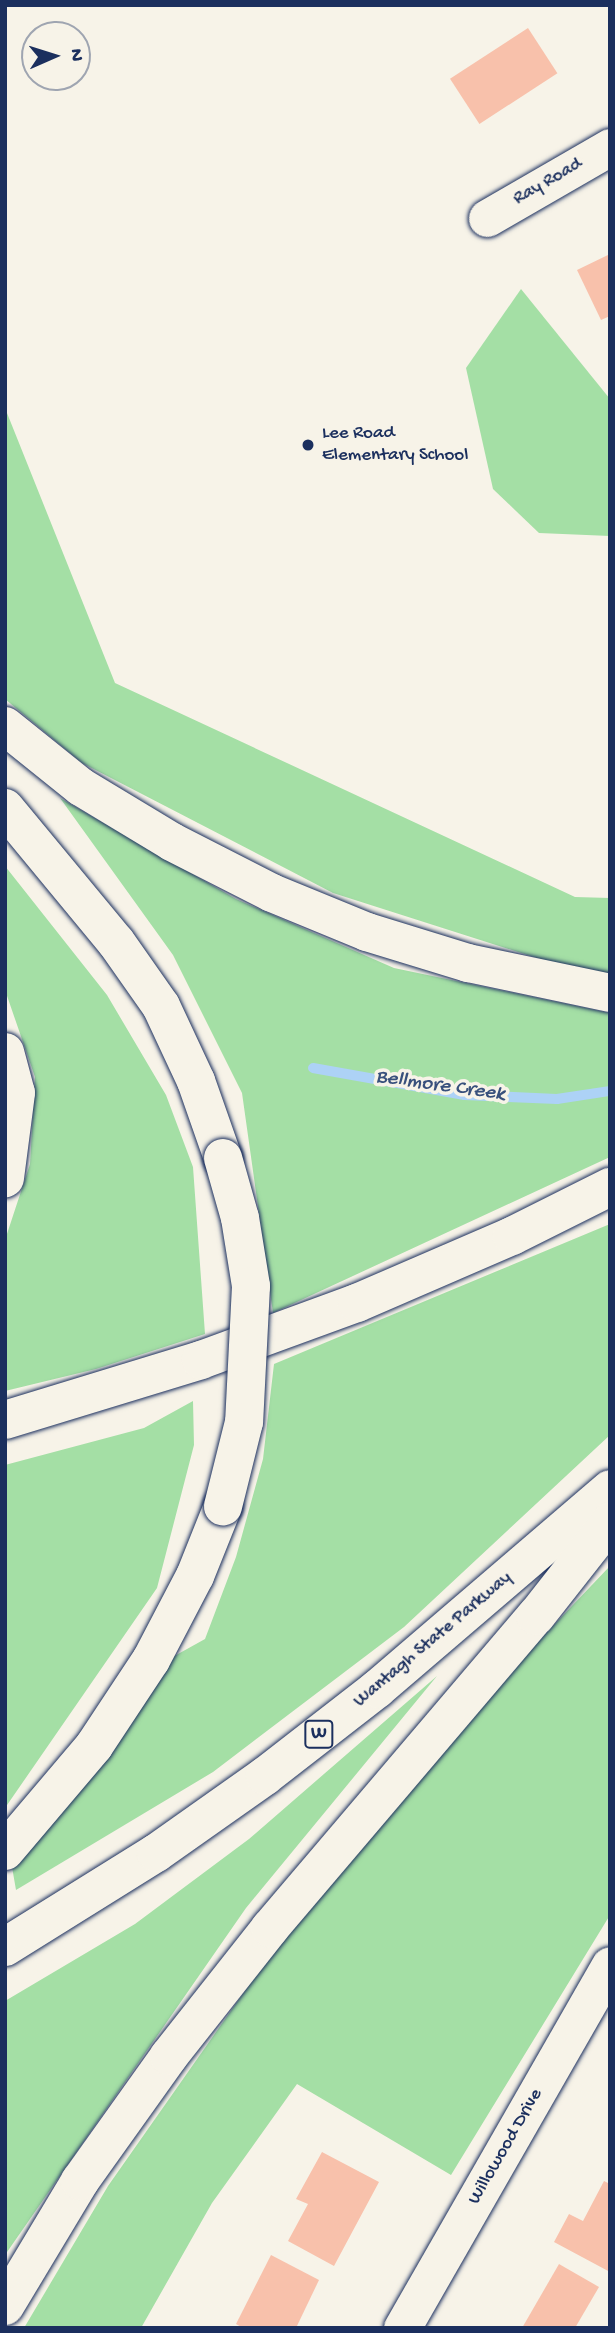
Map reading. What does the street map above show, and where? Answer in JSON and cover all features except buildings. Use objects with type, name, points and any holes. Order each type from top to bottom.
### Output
[{"type":"highway","points":[[5,726],[81,787],[172,842],[272,893],[367,932],[468,963],[610,993]]},
{"type":"highway","points":[[5,808],[116,942],[161,1006],[196,1081],[223,1158],[240,1218],[251,1286],[244,1422],[223,1506],[195,1576],[151,1660],[94,1746],[5,1851]]},
{"type":"highway","points":[[5,1052],[16,1093],[5,1178]]},
{"type":"highway","points":[[5,1420],[201,1360],[357,1303],[512,1236],[610,1187]]},
{"type":"highway","name":"Wantagh State Parkway","points":[[12,1945],[265,1776],[377,1689],[610,1489]]},
{"type":"highway","points":[[5,2306],[80,2181],[169,2056],[270,1928],[536,1616],[610,1522]]},
{"type":"street","name":"Ray Road","points":[[487,218],[610,147]]},
{"type":"street","name":"Willowood Drive","points":[[402,2328],[610,1965]]},
{"type":"green space","points":[[521,289],[610,399],[610,536],[539,533],[493,489],[466,368]]},
{"type":"green space","points":[[5,408],[115,683],[575,897],[610,898],[610,974],[562,966],[333,893],[82,763],[5,699]]},
{"type":"green space","points":[[60,798],[236,899],[394,968],[610,1013],[610,1157],[273,1313],[242,1093],[173,955]]},
{"type":"green space","points":[[5,866],[107,995],[166,1095],[193,1167],[205,1334],[96,1369],[5,1391],[5,1240],[30,1164],[35,1077],[5,990]]},
{"type":"green space","points":[[610,1224],[610,1435],[404,1627],[213,1772],[16,1890],[12,1867],[169,1659],[205,1639],[236,1557],[263,1459],[274,1364]]},
{"type":"green space","points":[[193,1401],[194,1445],[157,1588],[5,1808],[5,1465],[144,1428]]},
{"type":"green space","points":[[610,1566],[610,1915],[451,2175],[297,2084],[212,2203],[141,2328],[24,2328],[108,2186],[275,1948],[472,1711]]},
{"type":"green space","points":[[437,1676],[246,1908],[5,2255],[5,2001],[135,1924],[249,1839]]},
{"type":"waterway","name":"Bellmore Creek","points":[[313,1068],[465,1095],[557,1099],[610,1091]]},
{"type":"place","name":"Lee Road Elementary School","points":[[308,445]]}]
